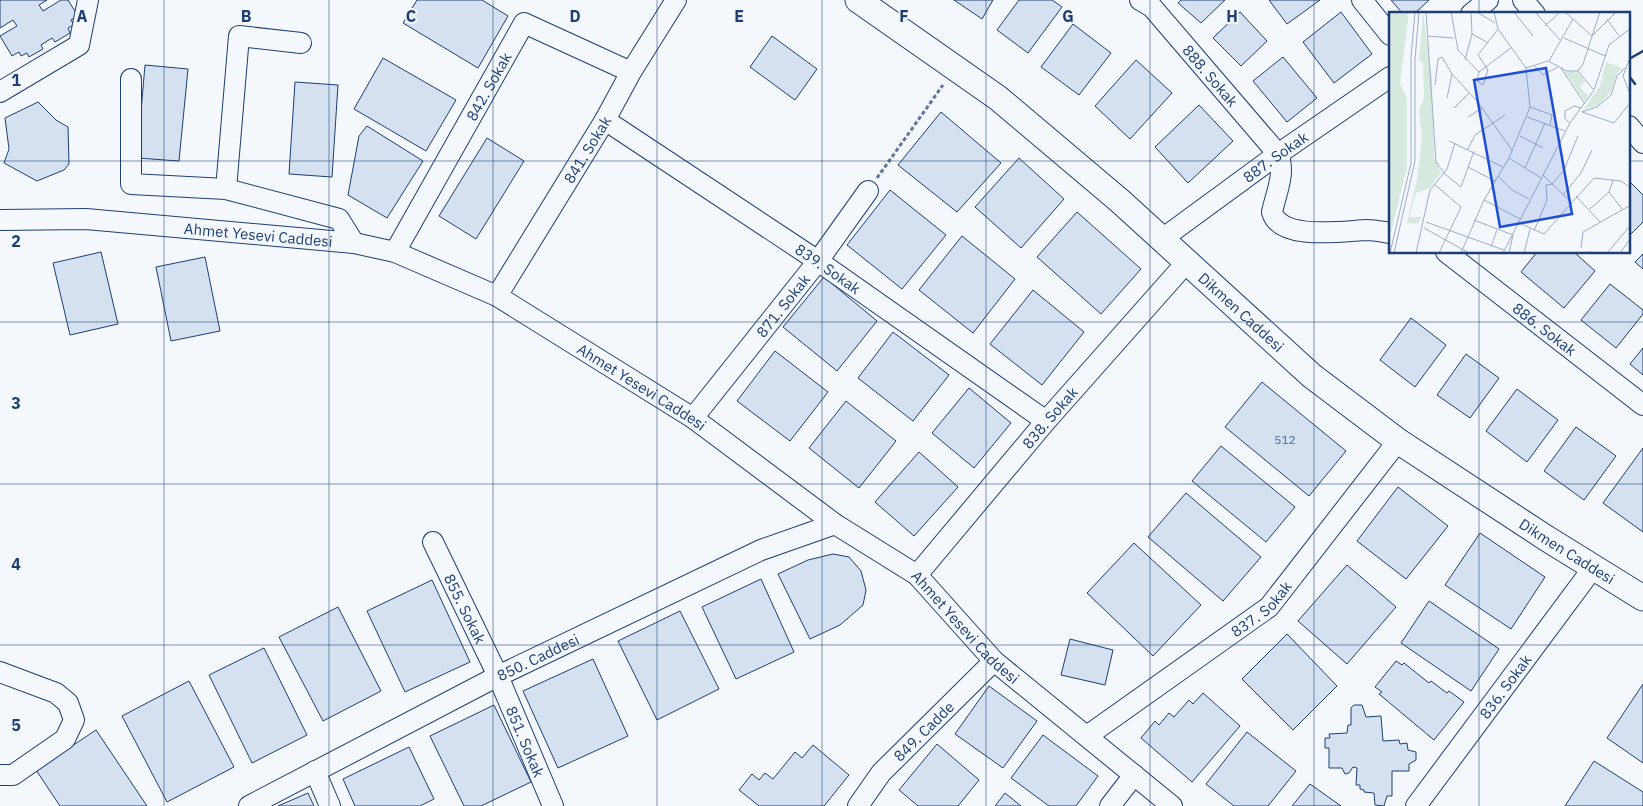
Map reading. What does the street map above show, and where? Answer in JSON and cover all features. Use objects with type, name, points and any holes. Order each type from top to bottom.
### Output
[{"type":"main road","name":"Dikmen Caddesi","points":[[858,0],[1005,104],[1162,239],[1186,263],[1312,376],[1398,441],[1593,568],[1641,594]]},
{"type":"street","points":[[0,92],[79,45],[88,0]]},
{"type":"street","name":"841. Sokak","points":[[497,296],[606,120],[631,72],[676,0]]},
{"type":"street","name":"888. Sokak","points":[[1140,0],[1152,7],[1278,154]]},
{"type":"street","points":[[1362,0],[1389,34]]},
{"type":"street","points":[[1473,12],[1488,0]]},
{"type":"street","points":[[1523,0],[1533,12]]},
{"type":"street","name":"842. Sokak","points":[[395,252],[524,23],[631,72]]},
{"type":"street","points":[[226,189],[239,36],[301,43]]},
{"type":"street","name":"887. Sokak","points":[[1162,239],[1278,154],[1389,78]]},
{"type":"street","points":[[131,79],[131,184],[226,189],[339,219],[354,243]]},
{"type":"street","name":"839. Sokak","points":[[606,120],[818,261],[1046,421]]},
{"type":"street","points":[[1630,127],[1643,143]]},
{"type":"street","points":[[1278,154],[1282,164],[1282,173],[1272,212],[1278,222],[1294,230],[1319,232],[1370,230],[1389,233]]},
{"type":"street","name":"871. Sokak","points":[[693,418],[818,261],[868,191]]},
{"type":"street","name":"Ahmet Yesevi Caddesi","points":[[0,220],[86,219],[354,243],[395,252],[497,296],[693,418],[835,524],[918,575],[994,661],[1172,806]]},
{"type":"street","name":"886. Sokak","points":[[1449,254],[1643,405]]},
{"type":"street","name":"838. Sokak","points":[[918,575],[1046,421],[1186,263]]},
{"type":"street","name":"837. Sokak","points":[[1087,736],[1269,607],[1398,441]]},
{"type":"street","name":"850. Caddesi","points":[[249,806],[498,676],[761,550],[835,524]]},
{"type":"street","name":"855. Sokak","points":[[433,542],[498,676]]},
{"type":"street","name":"836. Sokak","points":[[1416,806],[1593,568]]},
{"type":"street","name":"849. Cadde","points":[[858,806],[881,773],[994,661]]},
{"type":"street","points":[[0,672],[56,693],[68,703],[74,720],[66,739],[13,775],[0,775]]},
{"type":"street","name":"851. Sokak","points":[[498,676],[553,806]]},
{"type":"street","points":[[315,771],[330,806]]},
{"type":"street","points":[[1110,806],[1134,775]]},
{"type":"path","points":[[868,191],[955,67]]},
{"type":"building","points":[[0,0],[47,0],[39,5],[43,11],[61,0],[68,0],[78,16],[71,20],[74,25],[68,28],[70,33],[55,42],[52,38],[41,45],[43,49],[29,57],[27,53],[21,56],[19,52],[12,56],[0,36],[17,26],[13,20],[0,28]]},
{"type":"building","points":[[417,0],[482,0],[508,16],[478,68],[403,23]]},
{"type":"building","points":[[954,0],[993,0],[982,19]]},
{"type":"building","points":[[1019,0],[1052,0],[1062,7],[1028,53],[997,30]]},
{"type":"building","points":[[1181,0],[1225,0],[1201,23],[1178,3]]},
{"type":"building","points":[[1269,0],[1320,0],[1287,24]]},
{"type":"building","points":[[1391,0],[1429,0],[1416,12],[1401,12]]},
{"type":"building","points":[[1240,12],[1267,41],[1241,66],[1213,38]]},
{"type":"building","points":[[1341,12],[1372,54],[1334,83],[1303,42]]},
{"type":"building","points":[[1073,24],[1111,53],[1079,95],[1041,67]]},
{"type":"building","points":[[772,36],[817,69],[795,100],[750,67]]},
{"type":"building","points":[[1283,57],[1317,98],[1287,122],[1253,81]]},
{"type":"building","points":[[383,58],[456,100],[426,151],[354,109]]},
{"type":"building","points":[[1136,60],[1172,93],[1130,139],[1095,106]]},
{"type":"building","points":[[145,65],[188,69],[179,161],[137,158]]},
{"type":"building","points":[[295,82],[338,85],[332,177],[289,174]]},
{"type":"building","points":[[38,102],[56,120],[68,127],[69,164],[64,170],[37,181],[4,163],[9,149],[5,118]]},
{"type":"building","points":[[1199,105],[1233,141],[1188,183],[1155,147]]},
{"type":"building","points":[[941,112],[1001,163],[957,212],[898,165]]},
{"type":"building","points":[[367,126],[423,161],[387,218],[348,195],[359,136]]},
{"type":"building","points":[[487,138],[524,161],[476,239],[439,216]]},
{"type":"building","points":[[1019,158],[1064,199],[1021,248],[975,207]]},
{"type":"building","points":[[1630,182],[1643,195],[1643,222],[1630,235]]},
{"type":"building","points":[[890,190],[946,235],[902,289],[847,245]]},
{"type":"building","points":[[1077,212],[1141,269],[1101,314],[1037,257]]},
{"type":"building","points":[[962,236],[1015,279],[973,333],[919,290]]},
{"type":"building","points":[[101,252],[118,324],[70,335],[53,263]]},
{"type":"building","points":[[1535,254],[1576,254],[1595,271],[1564,308],[1521,272]]},
{"type":"building","points":[[1643,254],[1643,269],[1635,262]]},
{"type":"building","points":[[205,257],[220,331],[171,341],[156,267]]},
{"type":"building","points":[[824,277],[877,321],[837,371],[783,327]]},
{"type":"building","points":[[1610,284],[1643,310],[1643,314],[1616,348],[1581,320]]},
{"type":"building","points":[[1033,290],[1084,332],[1042,385],[990,344]]},
{"type":"building","points":[[1411,318],[1446,345],[1415,387],[1380,360]]},
{"type":"building","points":[[893,332],[949,375],[913,421],[858,378]]},
{"type":"building","points":[[1643,348],[1643,375],[1630,364]]},
{"type":"building","points":[[775,351],[828,392],[790,441],[737,401]]},
{"type":"building","points":[[1466,354],[1499,378],[1470,418],[1437,395]]},
{"type":"building","points":[[1262,382],[1346,451],[1309,496],[1225,427]]},
{"type":"building","points":[[969,388],[1011,423],[974,468],[932,433]]},
{"type":"building","points":[[1517,389],[1558,420],[1527,462],[1486,431]]},
{"type":"building","points":[[846,401],[896,441],[859,488],[809,448]]},
{"type":"building","points":[[1576,427],[1616,456],[1584,500],[1544,471]]},
{"type":"building","points":[[1221,446],[1295,507],[1266,542],[1192,481]]},
{"type":"building","points":[[1643,448],[1643,532],[1603,503]]},
{"type":"building","points":[[919,452],[958,487],[914,536],[875,502]]},
{"type":"building","points":[[1398,487],[1448,526],[1406,579],[1357,541]]},
{"type":"building","points":[[1186,493],[1261,557],[1223,601],[1148,537]]},
{"type":"building","points":[[1480,533],[1545,577],[1511,629],[1445,585]]},
{"type":"building","points":[[1134,543],[1201,605],[1153,656],[1087,593]]},
{"type":"building","points":[[833,554],[849,557],[861,571],[866,590],[863,605],[840,625],[810,639],[778,574],[808,560]]},
{"type":"building","points":[[1347,565],[1396,607],[1347,664],[1298,621]]},
{"type":"building","points":[[761,579],[794,652],[736,679],[702,607]]},
{"type":"building","points":[[432,580],[470,662],[405,692],[367,611]]},
{"type":"building","points":[[1429,601],[1499,649],[1471,691],[1401,643]]},
{"type":"building","points":[[338,607],[381,691],[323,721],[279,637]]},
{"type":"building","points":[[680,611],[719,689],[657,720],[618,641]]},
{"type":"building","points":[[1287,634],[1337,686],[1293,730],[1242,679]]},
{"type":"building","points":[[1070,639],[1113,650],[1105,685],[1061,675]]},
{"type":"building","points":[[264,648],[307,735],[252,763],[209,675]]},
{"type":"building","points":[[593,659],[628,736],[558,768],[523,691]]},
{"type":"building","points":[[1396,661],[1402,665],[1404,663],[1429,683],[1431,681],[1447,693],[1449,691],[1464,702],[1434,740],[1379,694],[1382,692],[1375,687]]},
{"type":"building","points":[[189,681],[234,767],[167,802],[122,716]]},
{"type":"building","points":[[1643,684],[1643,763],[1607,738]]},
{"type":"building","points":[[989,686],[1037,721],[1003,768],[955,734]]},
{"type":"building","points":[[1203,693],[1240,726],[1192,782],[1141,738],[1155,721],[1159,725],[1169,713],[1174,717],[1189,700],[1193,704]]},
{"type":"building","points":[[494,705],[531,782],[481,806],[464,806],[430,736]]},
{"type":"building","points":[[1354,705],[1362,705],[1366,717],[1381,716],[1383,741],[1399,740],[1400,744],[1407,743],[1408,750],[1416,752],[1416,760],[1409,764],[1409,771],[1392,771],[1392,796],[1387,796],[1384,806],[1375,805],[1374,793],[1364,792],[1364,790],[1360,789],[1360,785],[1356,785],[1357,768],[1353,767],[1349,773],[1345,774],[1342,768],[1329,768],[1329,748],[1325,748],[1325,738],[1330,738],[1329,734],[1347,733],[1348,725],[1351,725],[1351,708]]},
{"type":"building","points":[[96,730],[147,806],[60,806],[36,770]]},
{"type":"building","points":[[1247,732],[1296,771],[1268,806],[1234,806],[1206,784]]},
{"type":"building","points":[[1043,735],[1098,776],[1076,806],[1049,806],[1011,778]]},
{"type":"building","points":[[937,744],[979,780],[958,806],[918,806],[899,790]]},
{"type":"building","points":[[813,745],[849,775],[824,806],[759,806],[739,790],[752,774],[759,780],[765,773],[773,779],[795,752],[802,758]]},
{"type":"building","points":[[409,747],[434,799],[420,806],[355,806],[343,779]]},
{"type":"building","points":[[1594,761],[1643,792],[1643,806],[1565,806]]},
{"type":"building","points":[[1310,784],[1341,806],[1292,806]]},
{"type":"building","points":[[308,793],[314,806],[278,806]]},
{"type":"building","points":[[1005,793],[1021,806],[995,806]]},
{"type":"wall","points":[[1630,58],[1643,51]]},
{"type":"wall","points":[[1630,77],[1635,84]]}]
